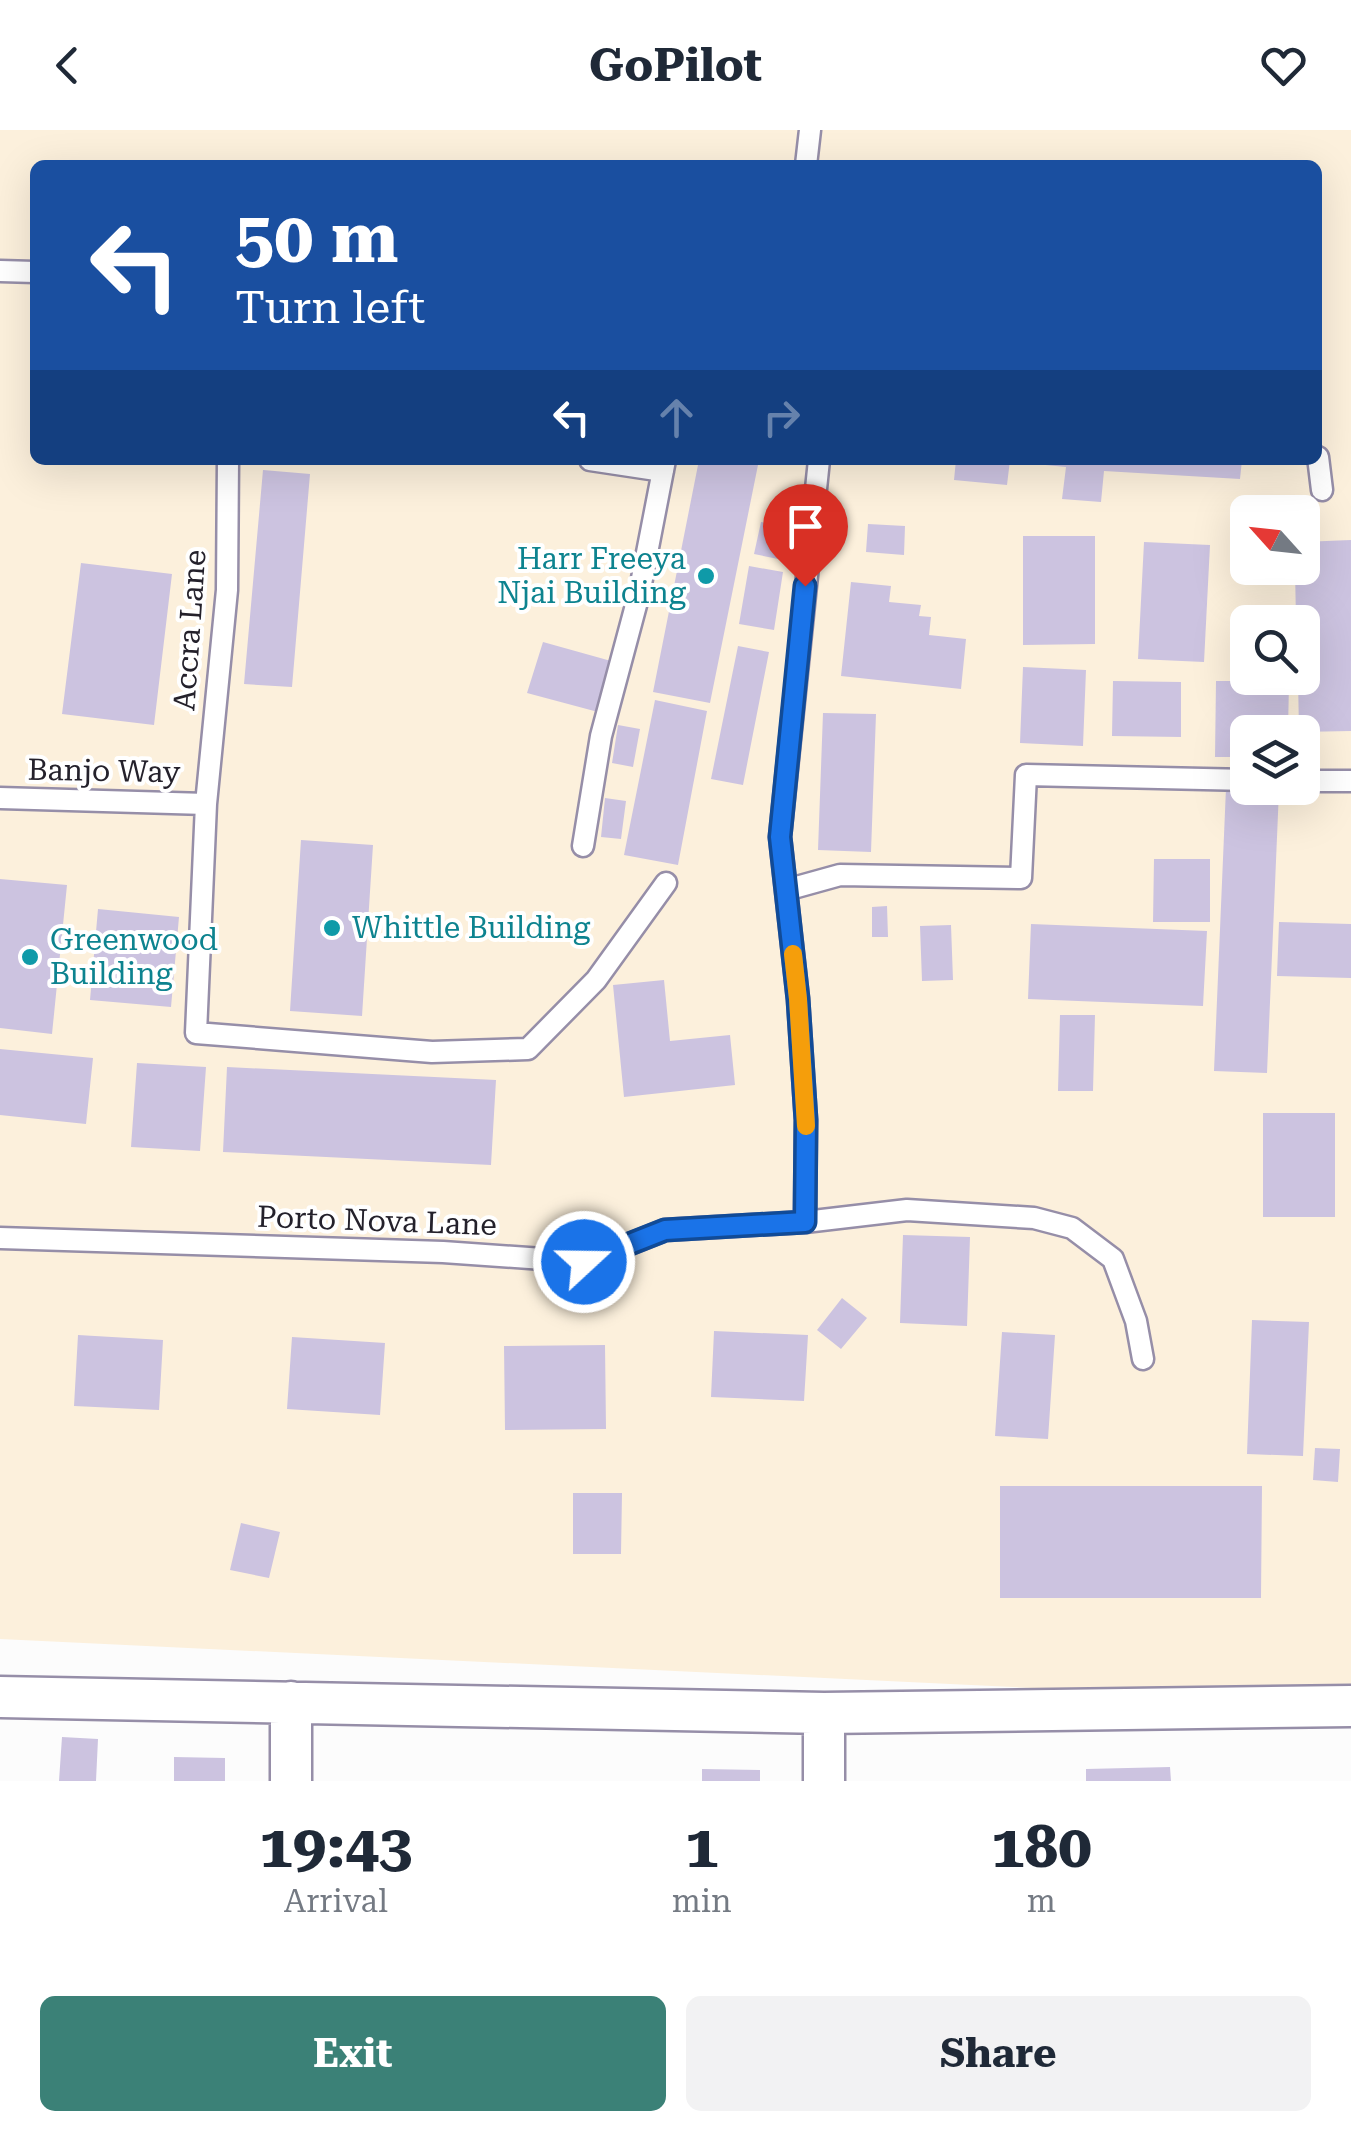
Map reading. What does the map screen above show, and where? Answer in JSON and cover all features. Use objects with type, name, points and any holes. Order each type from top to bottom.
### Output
[{"type":"street","points":[[0,1697],[824,1713],[1351,1706]]},
{"type":"street","points":[[291,1702],[292,1781]]},
{"type":"street","points":[[824,1713],[824,1781]]},
{"type":"lane","points":[[807,160],[810,130]]},
{"type":"lane","points":[[0,271],[30,272]]},
{"type":"lane","name":"Accra Lane","points":[[228,465],[226,590],[206,804],[196,1033],[432,1052],[528,1049],[596,980],[666,883]]},
{"type":"lane","points":[[805,1222],[806,1120],[798,999],[780,837],[818,465]]},
{"type":"lane","points":[[1319,465],[1322,490]]},
{"type":"lane","points":[[583,846],[601,736],[639,594],[664,466]]},
{"type":"lane","points":[[786,890],[840,875],[1021,878],[1026,775],[1230,780]]},
{"type":"lane","points":[[1320,780],[1351,781]]},
{"type":"lane","name":"Banjo Way","points":[[0,798],[206,804]]},
{"type":"lane","name":"Porto Nova Lane","points":[[0,1238],[311,1246],[584,1262],[665,1230],[805,1222],[907,1210],[1034,1218],[1072,1228],[1113,1258],[1136,1320],[1144,1359]]},
{"type":"shaded area","points":[[0,130],[1351,130],[1351,1703],[0,1639]]},
{"type":"building","name":"Harr Freeya Njai Building","points":[[698,465],[758,465],[710,703],[653,692]]},
{"type":"building","points":[[956,465],[1009,465],[1007,485],[954,480]]},
{"type":"building","points":[[1046,465],[1241,465],[1240,479],[1104,471],[1101,502],[1062,499],[1066,467]]},
{"type":"building","points":[[263,470],[310,474],[292,687],[244,684]]},
{"type":"building","points":[[761,522],[790,528],[783,560],[754,554]]},
{"type":"building","points":[[868,524],[905,526],[904,555],[866,552]]},
{"type":"building","points":[[1023,536],[1095,536],[1095,644],[1023,645]]},
{"type":"building","points":[[1351,540],[1351,731],[1320,732],[1320,715],[1299,715],[1298,695],[1320,695],[1320,605],[1296,605],[1295,585],[1320,585],[1320,541]]},
{"type":"building","points":[[1144,542],[1210,545],[1204,662],[1138,659]]},
{"type":"building","points":[[81,563],[172,574],[154,725],[62,714]]},
{"type":"building","points":[[749,566],[783,572],[774,630],[739,624]]},
{"type":"building","points":[[851,582],[891,586],[889,602],[921,605],[919,616],[931,617],[929,635],[966,639],[961,689],[841,676]]},
{"type":"building","points":[[543,642],[611,661],[598,712],[527,693]]},
{"type":"building","points":[[738,646],[769,652],[743,785],[711,779]]},
{"type":"building","points":[[1023,667],[1086,670],[1083,746],[1020,743]]},
{"type":"building","points":[[1113,681],[1181,682],[1181,737],[1112,736]]},
{"type":"building","points":[[1216,681],[1230,681],[1230,695],[1289,695],[1288,715],[1230,715],[1230,757],[1215,757]]},
{"type":"building","points":[[655,700],[707,711],[678,865],[624,855]]},
{"type":"building","points":[[823,713],[876,714],[871,852],[818,850]]},
{"type":"building","points":[[618,725],[640,729],[633,767],[612,763]]},
{"type":"building","points":[[1226,788],[1230,788],[1230,805],[1278,805],[1267,1073],[1214,1071]]},
{"type":"building","points":[[605,798],[626,801],[621,839],[601,837]]},
{"type":"building","name":"Whittle Building","points":[[301,840],[373,845],[362,1016],[290,1011]]},
{"type":"building","points":[[1154,859],[1210,859],[1210,922],[1153,922]]},
{"type":"building","name":"Greenwood Building","points":[[0,879],[67,885],[52,1034],[0,1028]]},
{"type":"building","points":[[887,906],[888,937],[872,937],[872,907]]},
{"type":"building","points":[[98,909],[179,917],[171,1007],[90,1000]]},
{"type":"building","points":[[1279,922],[1351,924],[1351,978],[1277,976]]},
{"type":"building","points":[[1031,924],[1207,931],[1203,1006],[1028,999]]},
{"type":"building","points":[[951,925],[953,980],[922,981],[920,926]]},
{"type":"building","points":[[664,980],[670,1041],[730,1035],[735,1085],[624,1097],[613,985]]},
{"type":"building","points":[[1060,1015],[1095,1015],[1093,1091],[1058,1091]]},
{"type":"building","points":[[0,1049],[93,1058],[86,1124],[0,1115]]},
{"type":"building","points":[[137,1063],[206,1067],[200,1151],[131,1147]]},
{"type":"building","points":[[227,1067],[496,1080],[491,1165],[223,1152]]},
{"type":"building","points":[[1263,1113],[1335,1113],[1335,1217],[1263,1217]]},
{"type":"building","points":[[903,1235],[970,1237],[967,1326],[900,1323]]},
{"type":"building","points":[[842,1298],[867,1318],[841,1349],[817,1330]]},
{"type":"building","points":[[1252,1320],[1309,1322],[1303,1456],[1247,1454]]},
{"type":"building","points":[[714,1331],[808,1335],[804,1401],[711,1397]]},
{"type":"building","points":[[1002,1332],[1055,1335],[1048,1439],[995,1436]]},
{"type":"building","points":[[78,1335],[163,1340],[159,1410],[74,1406]]},
{"type":"building","points":[[292,1337],[385,1343],[380,1415],[287,1409]]},
{"type":"building","points":[[605,1345],[606,1429],[505,1430],[504,1346]]},
{"type":"building","points":[[1315,1448],[1340,1449],[1338,1482],[1313,1480]]},
{"type":"building","points":[[1000,1486],[1262,1486],[1261,1598],[1000,1598]]},
{"type":"building","points":[[573,1493],[622,1493],[621,1554],[573,1554]]},
{"type":"building","points":[[241,1523],[280,1532],[269,1578],[230,1570]]},
{"type":"building","points":[[62,1737],[98,1739],[96,1781],[59,1781]]},
{"type":"building","points":[[174,1757],[225,1758],[225,1781],[174,1781]]},
{"type":"building","points":[[1170,1767],[1171,1781],[1086,1781],[1086,1769]]},
{"type":"building","points":[[702,1769],[760,1770],[760,1781],[702,1781]]},
{"type":"slow traffic","points":[[793,954],[806,1126]]},
{"type":"place","name":"Harr Freeya Njai Building","points":[[706,576]]},
{"type":"place","name":"Whittle Building","points":[[332,928]]},
{"type":"place","name":"Greenwood Building","points":[[30,957]]},
{"type":"route","points":[[584,1262],[665,1230],[805,1222],[806,1120],[798,999],[780,837],[805,586]]}]
